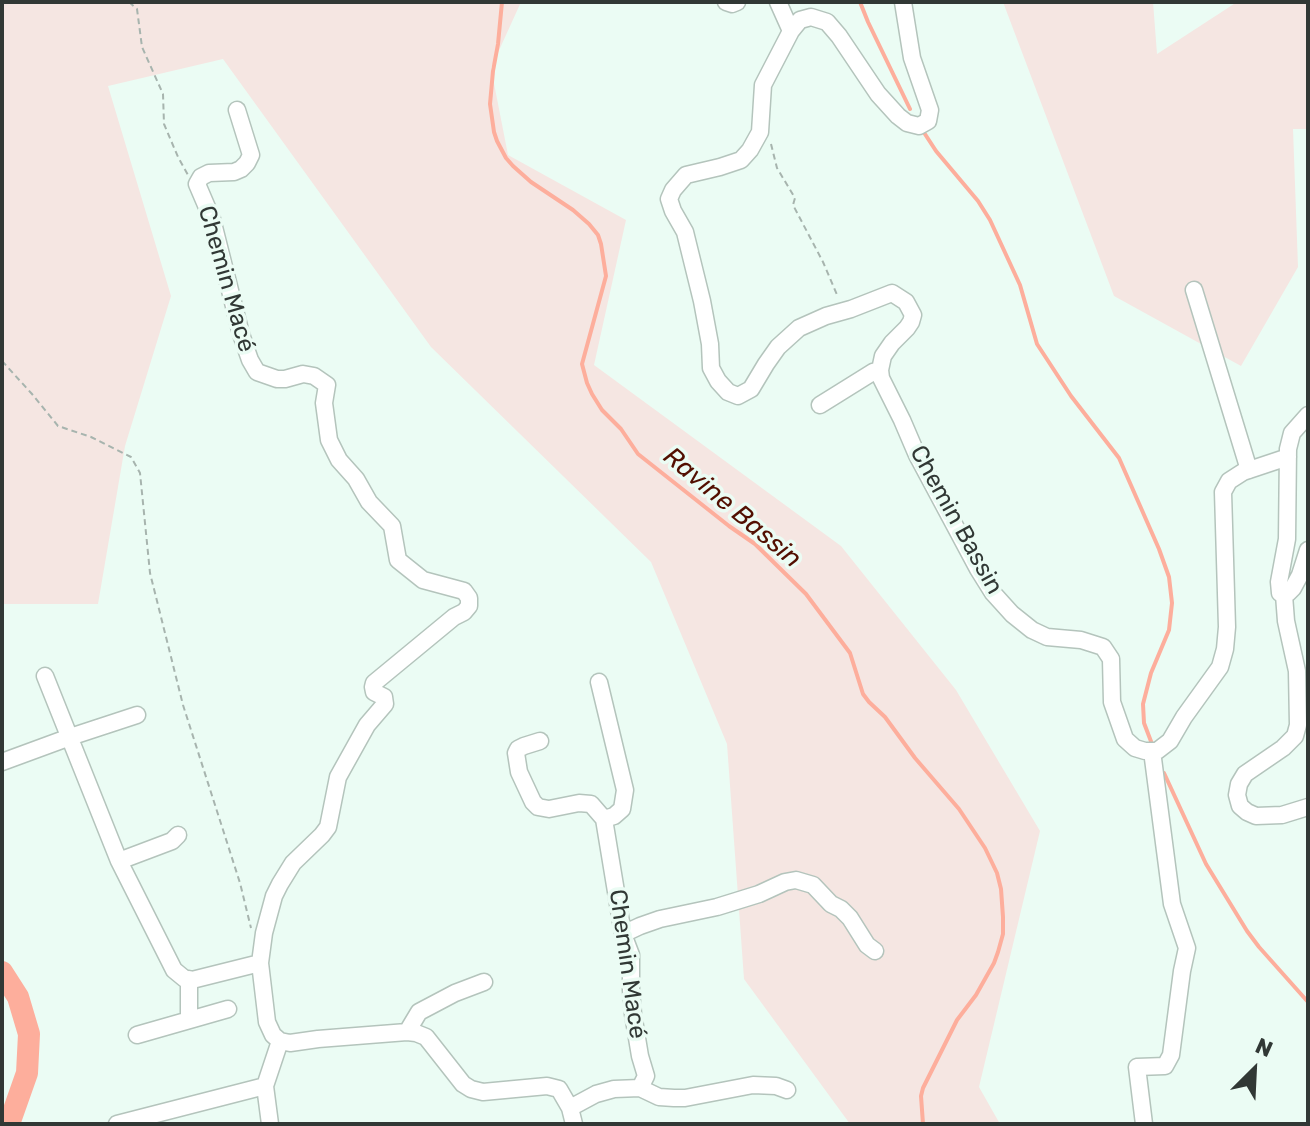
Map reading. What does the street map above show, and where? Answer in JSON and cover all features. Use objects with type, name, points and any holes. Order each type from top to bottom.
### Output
[{"type":"street","points":[[726,2],[737,2]]},
{"type":"street","points":[[778,2],[791,31]]},
{"type":"street","points":[[820,405],[880,370],[883,356],[907,328],[913,315],[906,302],[892,293],[799,328],[778,347],[751,389],[738,396],[728,392],[711,368],[702,301],[685,232],[669,199],[686,175],[741,160],[756,142],[760,130],[763,85],[800,20],[811,17],[827,22],[878,94],[907,123],[919,126],[928,121],[930,110],[912,58],[903,2]]},
{"type":"street","name":"Chemin Macé","points":[[237,110],[251,155],[247,163],[234,172],[209,173],[201,177],[197,184],[212,219],[250,360],[257,372],[277,379],[303,374],[314,376],[327,385],[324,403],[329,440],[339,460],[356,479],[369,502],[392,526],[398,560],[423,580],[464,591],[469,598],[469,606],[464,612],[447,622],[374,683],[374,692],[384,697],[385,704],[367,725],[338,777],[328,827],[293,863],[274,896],[260,963],[267,1022],[280,1041]]},
{"type":"street","points":[[1194,290],[1249,470]]},
{"type":"street","name":"Chemin Bassin","points":[[880,370],[917,455],[993,593],[1032,630],[1047,637],[1081,640],[1103,647],[1111,659],[1112,702],[1125,739],[1135,748],[1152,751]]},
{"type":"street","points":[[1308,415],[1292,433],[1288,457],[1287,539],[1279,582],[1297,671],[1298,725],[1295,736],[1283,748],[1245,774],[1237,795],[1240,806],[1256,816],[1282,815],[1308,807]]},
{"type":"street","points":[[1144,1124],[1137,1067],[1165,1066],[1171,1055],[1187,948],[1172,904],[1152,751],[1157,751],[1170,741],[1220,667],[1225,649],[1223,492],[1229,481],[1249,470],[1288,457]]},
{"type":"street","points":[[1284,595],[1297,582],[1308,550]]},
{"type":"street","points":[[45,676],[119,861],[174,970],[185,979],[192,980],[260,963]]},
{"type":"street","points":[[540,741],[518,749],[516,753],[519,772],[538,807],[549,809],[579,803],[591,804],[604,819],[622,809],[625,790],[599,682]]},
{"type":"street","points":[[2,762],[137,715]]},
{"type":"street","name":"Chemin Macé","points":[[604,819],[623,934],[631,955],[633,1014],[646,1076],[640,1088]]},
{"type":"street","points":[[119,861],[172,841],[178,835]]},
{"type":"street","points":[[623,934],[650,922],[717,907],[796,880],[813,885],[831,904],[841,909],[867,945],[875,951]]},
{"type":"street","points":[[189,979],[189,1019]]},
{"type":"street","points":[[407,1032],[419,1012],[484,982]]},
{"type":"street","points":[[137,1035],[228,1009]]},
{"type":"street","points":[[270,1124],[265,1086],[280,1041],[300,1042],[407,1032],[426,1037],[463,1084],[471,1089],[483,1092],[547,1086],[559,1089],[572,1116],[596,1094],[614,1089],[640,1088],[659,1097],[674,1098],[753,1085],[787,1090]]},
{"type":"street","points":[[117,1124],[265,1086]]},
{"type":"path","points":[[129,2],[137,9],[142,47],[163,94],[164,124],[186,173],[197,184]]},
{"type":"path","points":[[760,130],[769,138],[777,168],[795,198],[793,205],[838,297],[851,309]]},
{"type":"path","points":[[2,361],[58,426],[91,437],[131,457],[140,473],[150,573],[183,705],[252,930]]},
{"type":"shaded area","points":[[2,2],[521,2],[491,68],[508,155],[626,220],[594,365],[841,546],[956,690],[1040,831],[979,1087],[1000,1124],[850,1124],[744,979],[727,744],[651,562],[431,347],[223,59],[108,86],[171,296],[125,446],[98,604],[2,604]]},
{"type":"shaded area","points":[[1003,2],[1153,2],[1157,54],[1237,2],[1308,2],[1308,129],[1293,129],[1298,267],[1241,366],[1114,296]]},
{"type":"waterway","name":"Ravine Bassin","points":[[502,2],[490,104],[497,141],[513,166],[589,224],[601,244],[606,276],[582,364],[592,394],[638,454],[755,544],[806,594],[850,653],[863,694],[959,809],[985,848],[997,873],[1003,917],[1003,934],[998,952],[976,995],[957,1020],[923,1088],[923,1124]]},
{"type":"waterway","points":[[860,2],[910,109]]},
{"type":"waterway","points":[[923,131],[990,220],[1020,285],[1037,344],[1071,396],[1119,458],[1159,549],[1169,577],[1172,603],[1169,630],[1151,673],[1143,704],[1144,723],[1152,744]]},
{"type":"waterway","points":[[1164,773],[1206,864],[1247,931],[1308,1002]]},
{"type":"waterway","points":[[2,972],[18,997],[29,1034],[27,1073],[9,1124]]}]
